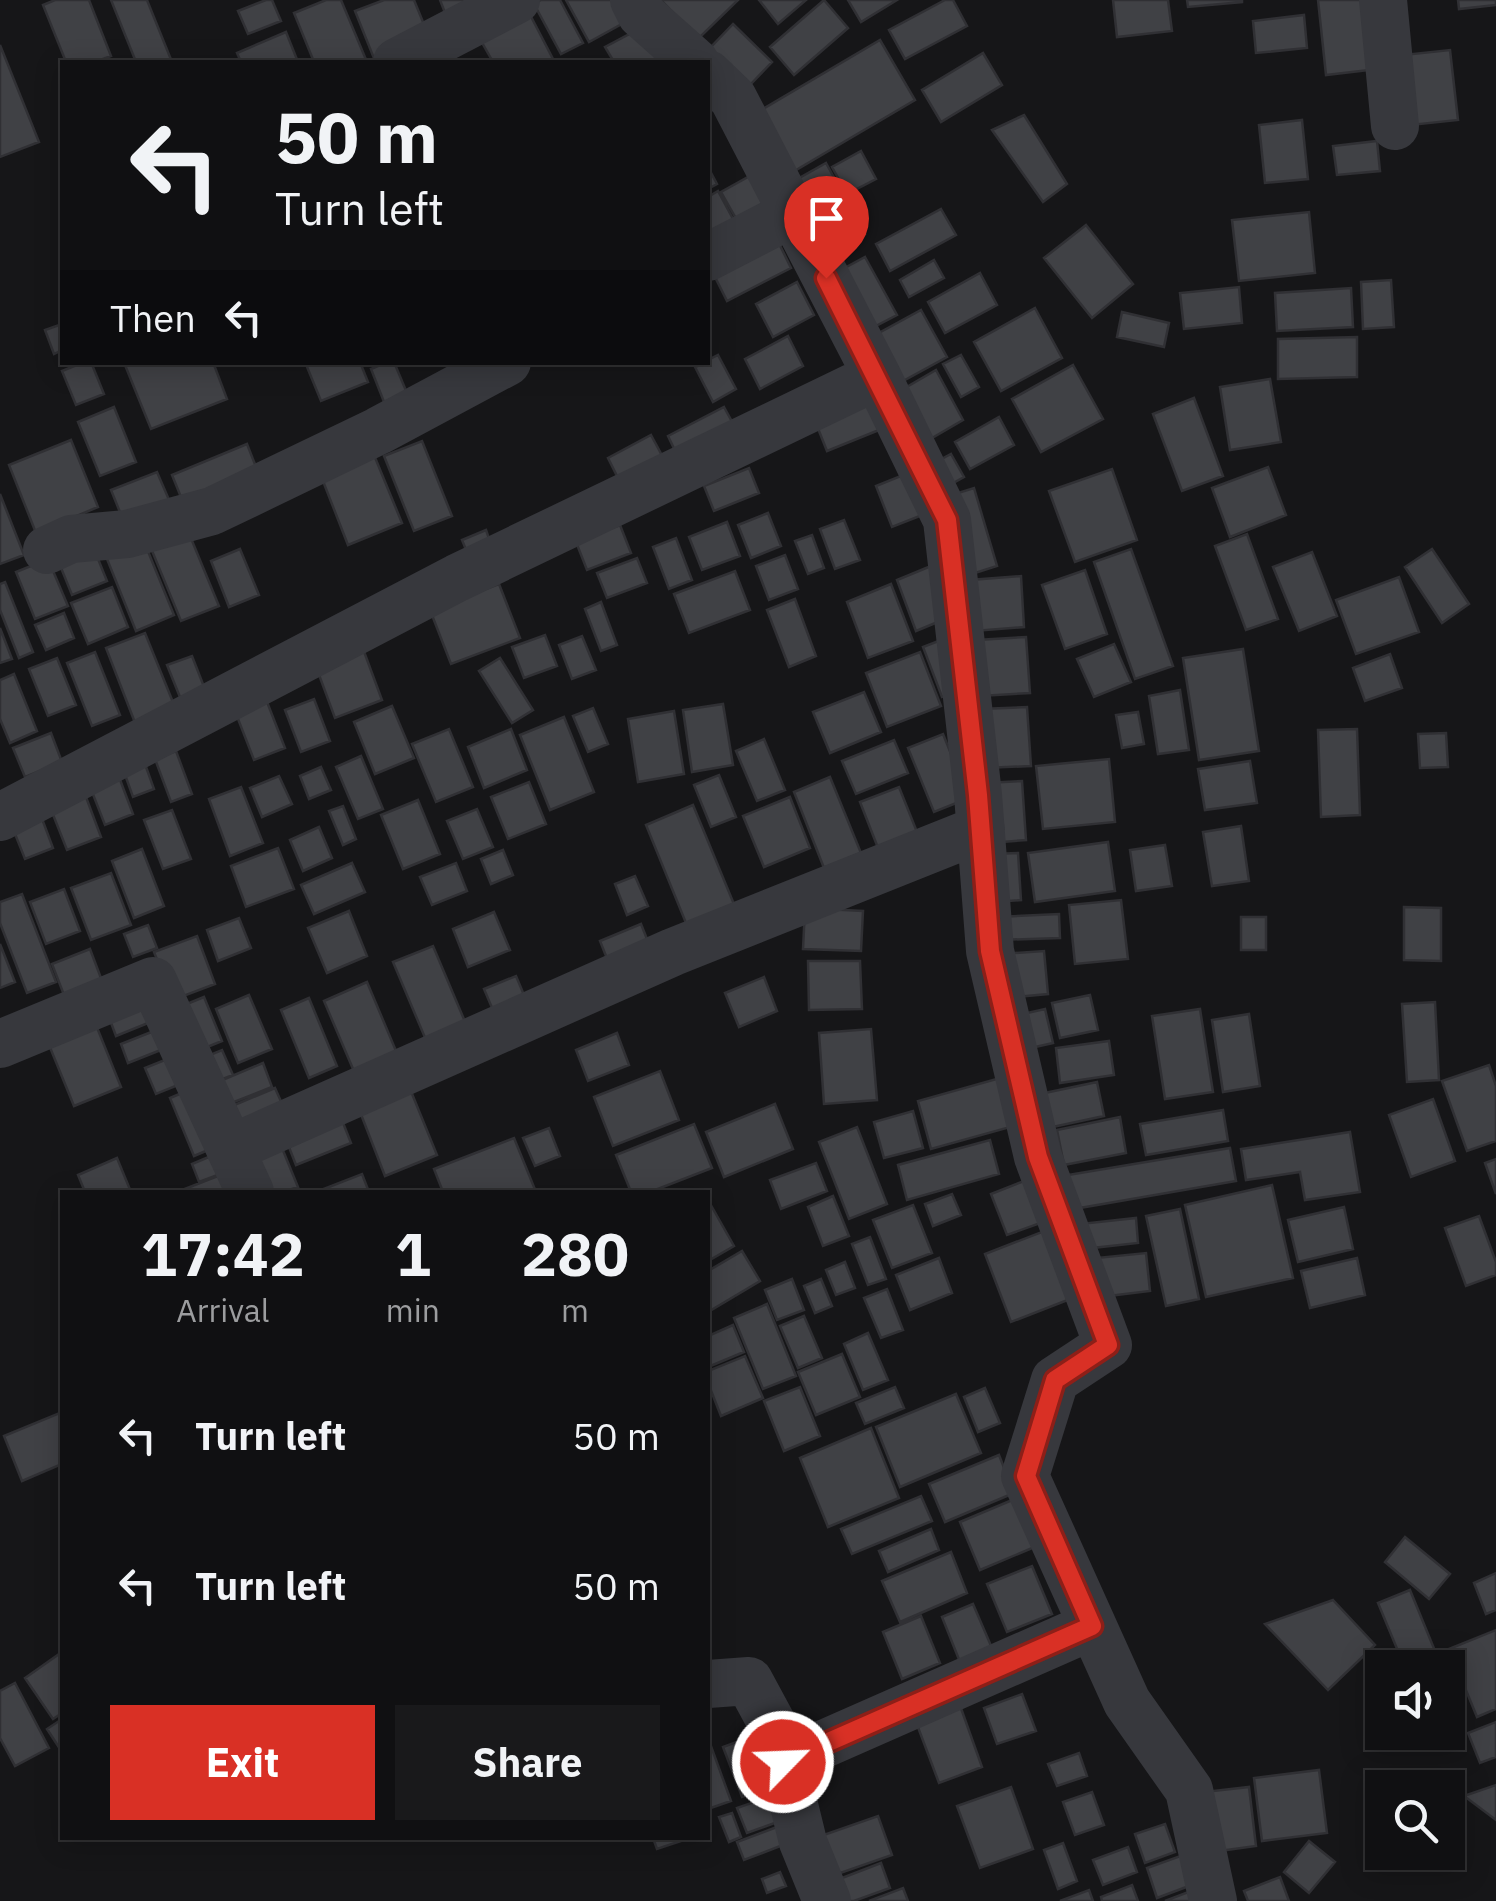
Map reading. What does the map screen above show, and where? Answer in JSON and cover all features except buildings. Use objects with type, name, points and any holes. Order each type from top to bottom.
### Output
[{"type":"street","points":[[401,60],[516,0]]},
{"type":"street","points":[[634,0],[642,14],[693,60]]},
{"type":"street","points":[[1383,0],[1395,126]]},
{"type":"street","points":[[710,76],[734,98],[947,520],[981,829],[990,951],[1038,1157],[1108,1345],[1055,1380],[1026,1476],[1127,1702],[1189,1790],[1213,1901]]},
{"type":"street","points":[[710,256],[793,212]]},
{"type":"street","points":[[47,550],[71,539],[127,534],[212,511],[378,432],[502,365]]},
{"type":"street","points":[[0,817],[456,578],[877,376]]},
{"type":"street","points":[[230,1148],[673,952],[981,829]]},
{"type":"street","points":[[0,1044],[153,980],[249,1190]]},
{"type":"street","points":[[783,1762],[1092,1626]]},
{"type":"street","points":[[710,1684],[749,1681],[776,1730],[802,1842],[827,1901]]},
{"type":"route","points":[[783,1762],[1092,1626],[1026,1476],[1055,1380],[1108,1345],[1038,1157],[990,951],[978,795],[947,520],[826,278]]}]
